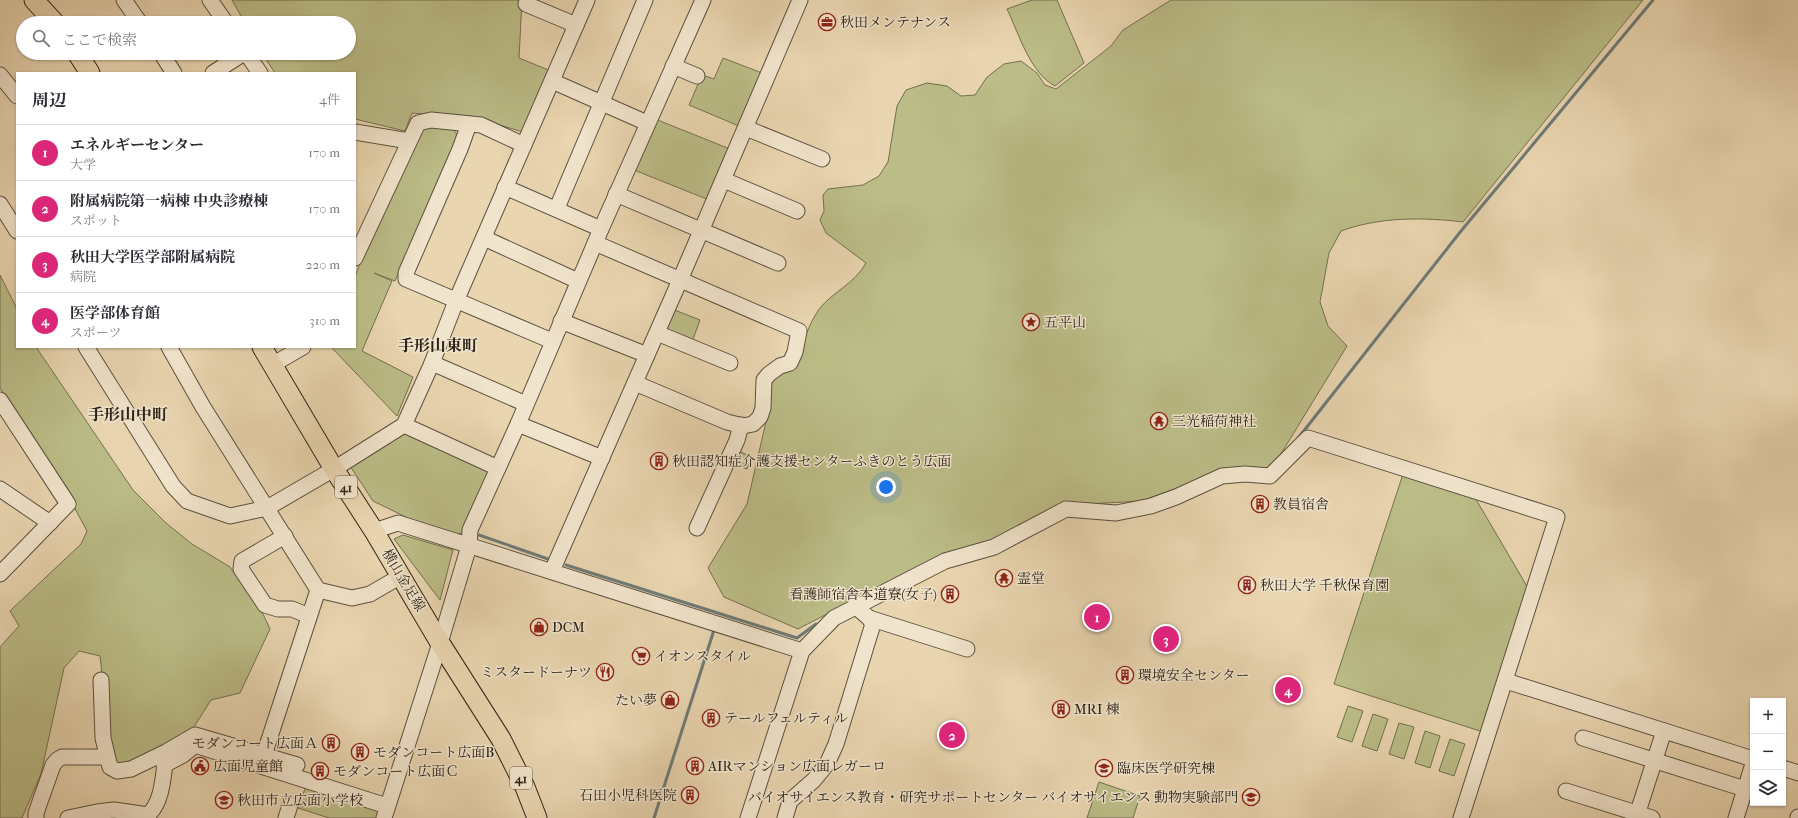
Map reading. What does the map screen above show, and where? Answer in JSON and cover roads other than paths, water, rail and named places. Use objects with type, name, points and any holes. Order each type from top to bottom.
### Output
[{"type":"main road","points":[[34,0],[49,16]]},
{"type":"main road","points":[[82,60],[89,72]]},
{"type":"main road","name":"横山金足線","points":[[263,348],[334,469],[374,531],[440,642],[501,739],[525,787],[537,818]]},
{"type":"street","points":[[124,0],[135,16]]},
{"type":"street","points":[[210,0],[221,16]]},
{"type":"street","points":[[87,348],[173,486],[187,501],[230,516],[267,508],[334,469],[404,425],[432,363],[456,301],[505,187],[587,0]]},
{"type":"street","points":[[557,208],[644,0]]},
{"type":"street","points":[[101,680],[103,738],[110,767],[116,770],[131,769],[165,758],[183,755],[194,746],[198,746],[386,812],[469,546],[470,530],[518,424],[552,341],[647,123],[703,0]]},
{"type":"street","points":[[552,570],[724,180],[799,0]]},
{"type":"street","points":[[526,4],[576,25]]},
{"type":"street","points":[[166,60],[173,72]]},
{"type":"street","points":[[216,72],[234,60]]},
{"type":"street","points":[[250,60],[259,72]]},
{"type":"street","points":[[673,66],[696,76]]},
{"type":"street","points":[[0,74],[16,95]]},
{"type":"street","points":[[552,81],[647,123]]},
{"type":"street","points":[[356,251],[418,123],[431,120],[481,125],[524,145]]},
{"type":"street","points":[[469,124],[460,149],[406,273],[406,279],[552,341]]},
{"type":"street","points":[[746,128],[822,159]]},
{"type":"street","points":[[356,132],[409,141]]},
{"type":"street","points":[[724,180],[797,211]]},
{"type":"street","points":[[505,187],[557,208],[601,229]]},
{"type":"street","points":[[616,194],[778,262]]},
{"type":"street","points":[[0,204],[16,229]]},
{"type":"street","points":[[484,238],[578,281]]},
{"type":"street","points":[[595,243],[800,331],[795,352],[790,362],[780,366],[769,374],[764,380],[763,408],[760,417],[753,424],[740,425],[727,422],[635,383]]},
{"type":"street","points":[[561,321],[647,355]]},
{"type":"street","points":[[657,333],[730,363]]},
{"type":"street","points":[[170,348],[203,407],[318,590],[352,598],[370,594],[401,576]]},
{"type":"street","points":[[272,365],[301,348]]},
{"type":"street","points":[[432,363],[526,404]]},
{"type":"street","points":[[0,400],[68,504],[2,569]]},
{"type":"street","points":[[518,424],[602,458]]},
{"type":"street","points":[[404,425],[498,468]]},
{"type":"street","points":[[697,528],[736,440],[740,425]]},
{"type":"street","points":[[748,818],[802,651],[834,618],[945,561],[994,547],[1066,509],[1116,513],[1151,506],[1176,497],[1222,476],[1245,474],[1270,476],[1308,438],[1557,517],[1506,681],[1461,818]]},
{"type":"street","points":[[0,489],[50,523]]},
{"type":"street","points":[[374,531],[398,523],[469,546],[552,570],[802,651]]},
{"type":"street","points":[[285,536],[242,561],[241,569],[264,605],[278,609],[292,609],[309,616]]},
{"type":"street","points":[[264,755],[318,590]]},
{"type":"street","points":[[785,818],[790,801],[814,780],[823,768],[836,744],[873,624],[869,618],[855,606]]},
{"type":"street","points":[[869,618],[967,648]]},
{"type":"street","points":[[1506,681],[1750,758]]},
{"type":"street","points":[[1637,816],[1664,731]]},
{"type":"street","points":[[68,818],[114,810],[148,815],[154,809],[160,791],[165,758],[195,735],[297,765]]},
{"type":"street","points":[[1584,738],[1654,762],[1745,789]]},
{"type":"street","points":[[36,818],[36,813],[53,765],[57,760],[62,757],[107,757]]},
{"type":"street","points":[[1786,769],[1798,773]]},
{"type":"street","points":[[1736,818],[1751,770]]},
{"type":"street","points":[[1566,791],[1637,816],[1652,818]]},
{"type":"waterway","points":[[1299,437],[1461,231],[1653,0]]},
{"type":"waterway","points":[[479,535],[548,559]]},
{"type":"waterway","points":[[566,565],[797,638],[816,624]]},
{"type":"waterway","points":[[654,818],[714,630]]},
{"type":"place","name":"秋田メンテナンス","points":[[827,22]]},
{"type":"place","name":"五平山","points":[[1031,322]]},
{"type":"place","name":"三光稲荷神社","points":[[1159,421]]},
{"type":"place","name":"秋田認知症介護支援センターふきのとう広面","points":[[659,461]]},
{"type":"place","name":"教員宿舎","points":[[1260,504]]},
{"type":"place","name":"霊堂","points":[[1004,578]]},
{"type":"place","name":"秋田大学 千秋保育園","points":[[1247,585]]},
{"type":"place","name":"看護師宿舎本道寮(女子)","points":[[950,594]]},
{"type":"place","name":"エネルギーセンター","points":[[1097,617]]},
{"type":"place","name":"DCM","points":[[539,627]]},
{"type":"place","name":"秋田大学医学部附属病院","points":[[1166,639]]},
{"type":"place","name":"イオンスタイル","points":[[641,656]]},
{"type":"place","name":"ミスタードーナツ","points":[[605,672]]},
{"type":"place","name":"環境安全センター","points":[[1125,675]]},
{"type":"place","name":"医学部体育館","points":[[1288,690]]},
{"type":"place","name":"たい夢","points":[[670,700]]},
{"type":"place","name":"MRI 棟","points":[[1061,709]]},
{"type":"place","name":"テールフェルティル","points":[[711,718]]},
{"type":"place","name":"附属病院第一病棟 中央診療棟","points":[[952,735]]},
{"type":"place","name":"モダンコート広面Ａ","points":[[331,743]]},
{"type":"place","name":"モダンコート広面B","points":[[360,752]]},
{"type":"place","name":"広面児童館","points":[[200,766]]},
{"type":"place","name":"AIRマンション広面レガーロ","points":[[695,766]]},
{"type":"place","name":"臨床医学研究棟","points":[[1104,768]]},
{"type":"place","name":"モダンコート広面Ｃ","points":[[320,771]]},
{"type":"place","name":"石田小児科医院","points":[[690,795]]},
{"type":"place","name":"バイオサイエンス教育・研究サポートセンター バイオサイエンス 動物実験部門","points":[[1251,797]]},
{"type":"place","name":"秋田市立広面小学校","points":[[224,800]]},
{"type":"district","name":"手形山東町","points":[[438,345]]},
{"type":"district","name":"手形山中町","points":[[128,414]]}]
